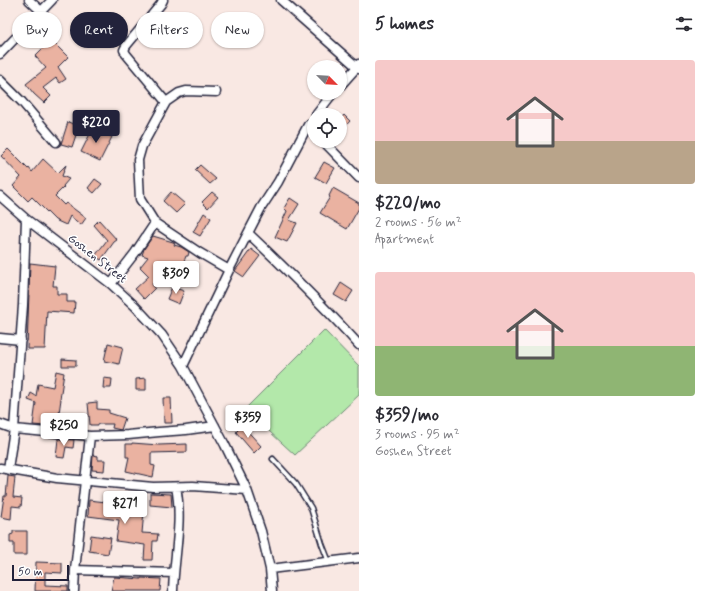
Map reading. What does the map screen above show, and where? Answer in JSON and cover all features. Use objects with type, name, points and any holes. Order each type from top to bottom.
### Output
[{"type":"street","points":[[29,0],[41,11]]},
{"type":"street","points":[[0,54],[52,0]]},
{"type":"street","points":[[163,0],[124,50],[166,102]]},
{"type":"street","points":[[281,0],[358,67],[347,79]]},
{"type":"street","points":[[0,80],[22,102],[56,142]]},
{"type":"street","points":[[216,92],[186,91],[179,93],[166,102],[142,146],[138,160],[140,199],[155,223],[229,270]]},
{"type":"street","points":[[322,108],[328,100]]},
{"type":"street","points":[[183,366],[229,270],[261,208],[307,135]]},
{"type":"street","points":[[330,148],[359,178]]},
{"type":"street","name":"Goshen Street","points":[[0,196],[26,220],[111,284],[135,306],[162,335],[183,366],[247,490],[261,532],[270,569],[272,591]]},
{"type":"street","points":[[26,220],[21,340],[14,429],[4,468],[57,478],[153,487],[193,486],[247,490]]},
{"type":"street","points":[[111,284],[135,253],[155,223]]},
{"type":"street","points":[[248,233],[298,281],[359,345]]},
{"type":"street","points":[[0,338],[21,340]]},
{"type":"street","points":[[0,424],[14,429],[90,436],[166,432],[215,426]]},
{"type":"street","points":[[74,591],[90,436]]},
{"type":"street","points":[[173,591],[178,521],[176,487]]},
{"type":"street","points":[[270,569],[359,558]]},
{"type":"street","points":[[75,570],[174,573]]},
{"type":"lane","points":[[274,459],[296,484],[311,508],[329,562]]},
{"type":"green space","points":[[324,330],[359,366],[359,395],[295,455],[245,409]]},
{"type":"building","points":[[43,48],[59,48],[68,57],[58,67],[66,79],[60,83],[56,78],[43,88],[51,96],[44,103],[26,84],[46,68],[35,56]]},
{"type":"building","points":[[68,122],[79,126],[72,147],[61,144]]},
{"type":"building","points":[[93,128],[112,137],[100,161],[81,152]]},
{"type":"building","points":[[8,149],[32,172],[43,159],[58,173],[66,165],[62,176],[69,179],[63,186],[64,187],[55,196],[64,205],[66,203],[86,218],[81,225],[70,216],[66,225],[55,220],[32,197],[28,201],[13,186],[21,177],[1,156]]},
{"type":"building","points":[[324,162],[335,168],[326,183],[315,177]]},
{"type":"building","points":[[200,165],[216,179],[210,184],[195,170]]},
{"type":"building","points":[[95,179],[102,184],[94,193],[88,188]]},
{"type":"building","points":[[333,188],[359,203],[359,208],[347,229],[320,213],[330,197],[329,196]]},
{"type":"building","points":[[171,192],[185,204],[176,213],[163,201]]},
{"type":"building","points":[[212,192],[218,197],[208,208],[202,202]]},
{"type":"building","points":[[290,198],[299,204],[289,220],[297,223],[287,242],[275,237],[287,211],[284,208]]},
{"type":"building","points":[[204,213],[211,218],[200,236],[193,232]]},
{"type":"building","points":[[99,220],[117,240],[101,260],[95,256],[107,240],[94,225]]},
{"type":"building","points":[[153,236],[173,242],[175,243],[174,245],[189,252],[176,282],[160,277],[152,284],[155,288],[144,299],[135,289],[149,276],[140,267],[148,257],[142,255],[144,249]]},
{"type":"building","points":[[251,249],[260,256],[244,277],[235,271]]},
{"type":"building","points":[[30,263],[55,266],[53,286],[57,286],[57,294],[67,294],[67,302],[75,302],[74,313],[47,311],[45,349],[27,349]]},
{"type":"building","points":[[341,283],[353,291],[346,302],[334,295]]},
{"type":"building","points":[[172,287],[184,291],[179,304],[167,299]]},
{"type":"building","points":[[108,343],[123,347],[119,364],[104,361]]},
{"type":"building","points":[[62,359],[76,360],[76,366],[62,366]]},
{"type":"building","points":[[56,371],[64,373],[57,427],[33,425],[36,403],[28,400],[31,393],[36,396],[38,384],[53,387]]},
{"type":"building","points":[[104,378],[112,379],[111,388],[103,388]]},
{"type":"building","points":[[146,378],[146,390],[136,390],[136,379]]},
{"type":"building","points":[[163,398],[171,398],[172,423],[164,423]]},
{"type":"building","points":[[97,402],[97,409],[109,410],[109,413],[125,418],[121,430],[112,428],[113,424],[90,425],[88,403]]},
{"type":"building","points":[[242,425],[261,446],[254,453],[236,432]]},
{"type":"building","points":[[58,439],[74,440],[73,448],[66,447],[64,458],[56,457]]},
{"type":"building","points":[[126,444],[159,445],[187,444],[187,452],[151,453],[151,465],[155,466],[153,477],[126,471],[129,457],[126,457]]},
{"type":"building","points":[[93,455],[98,456],[98,460],[105,460],[104,471],[92,470]]},
{"type":"building","points":[[8,476],[15,477],[13,497],[22,498],[21,507],[12,506],[11,519],[1,517],[4,496],[6,496]]},
{"type":"building","points":[[150,493],[171,494],[172,507],[150,505]]},
{"type":"building","points":[[89,500],[114,503],[113,507],[144,511],[142,533],[158,534],[157,541],[153,541],[152,560],[144,560],[145,545],[116,541],[119,520],[88,516]]},
{"type":"building","points":[[13,531],[27,531],[27,555],[14,555],[14,543],[10,543],[10,535],[13,534]]},
{"type":"building","points":[[91,535],[111,538],[108,554],[89,551]]},
{"type":"building","points":[[36,562],[62,563],[62,573],[45,572],[45,585],[68,586],[68,591],[35,591]]},
{"type":"building","points":[[114,577],[161,579],[160,591],[111,591]]}]
